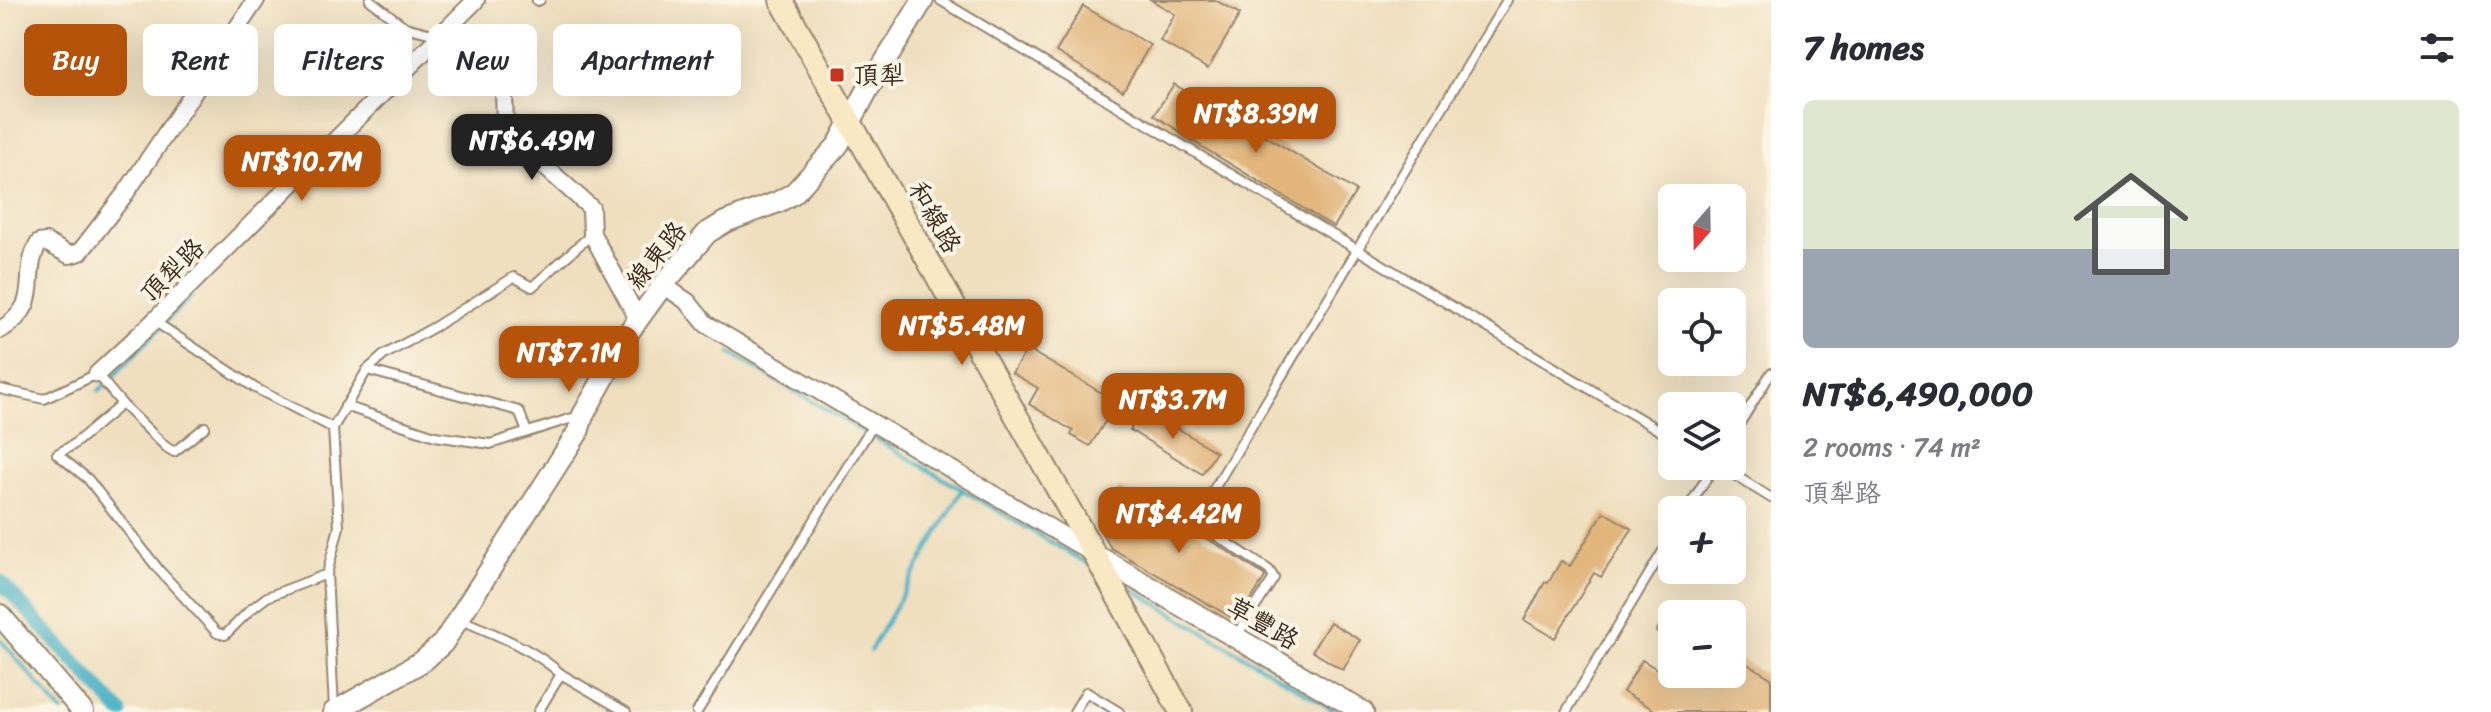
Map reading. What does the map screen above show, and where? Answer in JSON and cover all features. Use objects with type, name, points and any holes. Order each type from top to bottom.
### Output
[{"type":"main road","name":"和線路","points":[[781,0],[1181,712]]},
{"type":"street","points":[[0,330],[23,310],[31,292],[32,261],[39,243],[46,242],[69,255],[80,252],[125,194],[256,0]]},
{"type":"street","name":"頂犁路","points":[[453,24],[476,0]]},
{"type":"street","name":"線東路","points":[[334,711],[423,661],[443,643],[578,432],[583,415],[618,347],[663,285],[707,233],[725,222],[794,193],[838,145],[923,0]]},
{"type":"street","name":"頂犁路","points":[[97,374],[428,49]]},
{"type":"street","points":[[504,96],[505,125],[534,157],[591,208],[592,234],[638,319]]},
{"type":"street","points":[[663,285],[688,302],[706,324],[1095,555]]},
{"type":"street","name":"草豐路","points":[[1095,555],[1363,712]]},
{"type":"street","points":[[0,615],[83,712]]},
{"type":"lane","points":[[370,0],[405,27],[428,30]]},
{"type":"lane","points":[[940,0],[1658,430]]},
{"type":"lane","points":[[1236,637],[1274,578],[1269,570],[1197,523],[1199,514],[1507,0]]},
{"type":"lane","points":[[334,711],[327,574],[339,527],[333,428],[367,370],[384,355],[514,277],[532,287],[592,234]]},
{"type":"lane","points":[[154,321],[255,388],[333,428]]},
{"type":"lane","points":[[367,370],[519,411],[527,432]]},
{"type":"lane","points":[[1746,413],[1771,373]]},
{"type":"lane","points":[[0,389],[44,399],[97,374],[122,404],[174,452],[205,427]]},
{"type":"lane","points":[[122,404],[73,445],[57,454],[88,479],[159,570],[217,633],[225,635],[267,597],[327,574]]},
{"type":"lane","points":[[345,406],[435,436],[490,444],[583,415]]},
{"type":"lane","points":[[697,712],[875,422]]},
{"type":"lane","points":[[1741,480],[1771,498]]},
{"type":"lane","points":[[1566,712],[1658,559]]},
{"type":"lane","points":[[460,620],[493,633],[550,664],[561,674],[626,712]]},
{"type":"lane","points":[[538,712],[561,674]]},
{"type":"lane","points":[[1074,712],[1086,692],[1119,712]]},
{"type":"building","points":[[1151,0],[1215,0],[1240,14],[1208,69],[1160,41],[1175,14]]},
{"type":"building","points":[[1083,6],[1150,45],[1123,91],[1056,52]]},
{"type":"building","points":[[1174,84],[1201,101],[1203,98],[1356,191],[1334,227],[1154,115]]},
{"type":"building","points":[[1027,349],[1117,402],[1090,446],[1071,435],[1073,431],[1029,404],[1038,388],[1012,373]]},
{"type":"building","points":[[1143,407],[1216,452],[1202,474],[1130,430]]},
{"type":"building","points":[[1119,488],[1264,575],[1238,621],[1111,548],[1097,525]]},
{"type":"building","points":[[1604,512],[1632,529],[1601,577],[1594,573],[1555,638],[1524,620],[1545,582],[1548,583],[1561,561],[1570,566]]},
{"type":"building","points":[[1330,622],[1360,640],[1343,670],[1312,651]]},
{"type":"building","points":[[1642,660],[1658,670],[1658,688],[1746,688],[1746,663],[1771,678],[1771,712],[1658,712],[1623,692]]},
{"type":"waterway","points":[[99,391],[192,295]]},
{"type":"waterway","points":[[730,353],[1090,565]]},
{"type":"waterway","points":[[870,651],[962,490]]},
{"type":"waterway","points":[[0,581],[121,712]]},
{"type":"waterway","points":[[1119,581],[1337,712]]},
{"type":"waterway","points":[[0,639],[62,712]]},
{"type":"place","name":"頂犁","points":[[837,75]]}]
